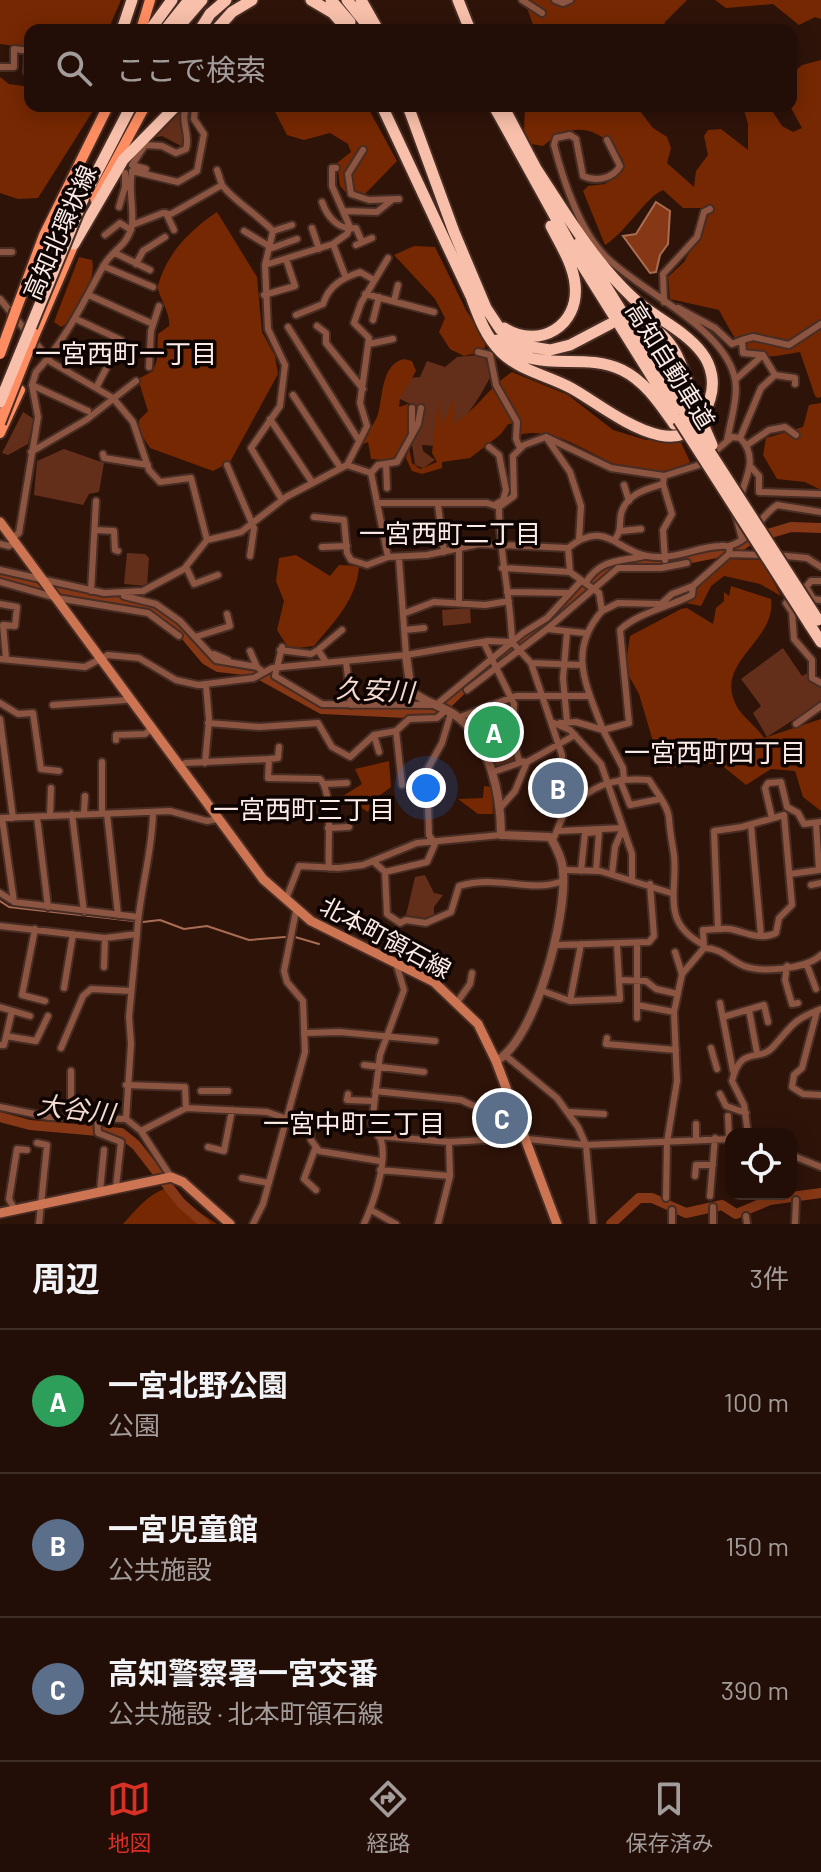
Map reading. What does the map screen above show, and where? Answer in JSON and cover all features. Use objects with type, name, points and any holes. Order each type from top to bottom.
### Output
[{"type":"highway","points":[[124,24],[132,0]]},
{"type":"highway","points":[[154,24],[172,0]]},
{"type":"highway","points":[[170,24],[189,0]]},
{"type":"highway","points":[[181,24],[202,0]]},
{"type":"highway","points":[[204,24],[226,0]]},
{"type":"highway","points":[[221,24],[232,12],[252,0]]},
{"type":"highway","points":[[347,0],[366,24]]},
{"type":"highway","points":[[362,0],[375,24]]},
{"type":"highway","points":[[455,0],[462,24]]},
{"type":"highway","points":[[455,0],[467,24]]},
{"type":"highway","points":[[320,2],[342,24]]},
{"type":"highway","points":[[320,2],[348,24]]},
{"type":"highway","points":[[0,402],[121,112]]},
{"type":"highway","points":[[84,197],[128,112]]},
{"type":"highway","points":[[74,244],[102,191],[123,160],[170,112]]},
{"type":"highway","points":[[385,112],[476,297],[489,337],[506,357],[591,399],[639,431],[655,435],[676,434],[694,424],[707,409],[712,380],[702,352],[618,283],[537,170]]},
{"type":"highway","points":[[410,112],[487,328],[512,351],[544,362],[602,364],[623,370],[684,417]]},
{"type":"highway","name":"高知自動車道","points":[[497,112],[623,324],[781,562],[816,624],[821,642]]},
{"type":"highway","name":"高知自動車道","points":[[506,112],[623,324]]},
{"type":"highway","points":[[476,297],[499,324],[516,334],[529,336],[547,335],[562,326],[575,299],[568,263],[502,123]]},
{"type":"highway","points":[[476,297],[505,334],[532,349],[564,347],[623,324],[652,327],[669,341],[684,417]]},
{"type":"highway","name":"高知自動車道","points":[[684,417],[732,503],[816,624]]},
{"type":"main road","points":[[143,24],[150,0]]},
{"type":"main road","name":"高知北環状線","points":[[0,354],[8,306],[105,112]]},
{"type":"main road","name":"高知北環状線","points":[[0,423],[74,244],[112,163],[142,112]]},
{"type":"main road","points":[[0,340],[8,306]]},
{"type":"main road","points":[[0,433],[20,390],[37,337]]},
{"type":"main road","name":"北本町領石線","points":[[0,522],[251,865],[285,901],[328,931],[434,982],[458,1001],[478,1024],[496,1061],[557,1224]]},
{"type":"main road","points":[[0,1213],[171,1177],[183,1182],[230,1224]]},
{"type":"street","points":[[522,0],[542,13]]},
{"type":"street","points":[[555,0],[563,3],[570,0]]},
{"type":"street","points":[[0,67],[14,67],[14,49],[24,50]]},
{"type":"street","points":[[146,169],[132,165],[145,145],[154,144],[176,153],[186,149],[188,136],[185,112]]},
{"type":"street","points":[[119,207],[134,171],[178,182],[197,171],[204,134],[194,119],[195,112]]},
{"type":"street","points":[[607,140],[620,166],[611,175],[591,180],[580,171],[576,139],[562,136],[556,138],[554,145],[583,220],[602,254],[703,331],[723,353],[736,379],[727,441]]},
{"type":"street","points":[[344,211],[377,212],[396,200],[363,199],[351,194],[348,174],[363,150]]},
{"type":"street","points":[[336,168],[332,168],[332,186],[349,229]]},
{"type":"street","points":[[217,170],[228,195],[231,194],[254,212],[273,231]]},
{"type":"street","points":[[0,544],[9,546],[19,533],[38,417],[32,385],[47,358],[91,296],[103,266],[129,240],[134,210],[125,173]]},
{"type":"street","points":[[105,235],[120,223],[131,228],[222,185]]},
{"type":"street","points":[[322,202],[327,217],[349,229]]},
{"type":"street","points":[[662,302],[663,274],[697,237],[704,212],[710,209]]},
{"type":"street","points":[[166,213],[174,230]]},
{"type":"street","points":[[273,231],[292,225]]},
{"type":"street","points":[[312,228],[319,249]]},
{"type":"street","points":[[265,265],[333,244],[349,229],[356,228],[359,243],[372,238]]},
{"type":"street","points":[[244,231],[270,248]]},
{"type":"street","points":[[273,231],[265,265],[264,295],[268,329],[285,365],[282,401],[251,448],[282,500]]},
{"type":"street","points":[[136,264],[143,251],[165,237]]},
{"type":"street","points":[[270,248],[297,239]]},
{"type":"street","points":[[333,244],[346,278]]},
{"type":"street","points":[[0,252],[12,252]]},
{"type":"street","points":[[115,253],[150,270]]},
{"type":"street","points":[[354,323],[365,294],[388,258]]},
{"type":"street","points":[[264,295],[295,286],[286,259]]},
{"type":"street","points":[[103,266],[153,287]]},
{"type":"street","points":[[296,315],[323,304],[329,289],[346,278],[360,272],[374,280]]},
{"type":"street","points":[[394,301],[398,285]]},
{"type":"street","points":[[365,294],[434,312]]},
{"type":"street","points":[[91,296],[144,317],[153,324]]},
{"type":"street","points":[[373,320],[379,297]]},
{"type":"street","points":[[662,302],[715,328],[732,344],[753,337],[789,345],[821,324]]},
{"type":"street","points":[[0,315],[8,306],[47,358],[113,398],[133,422],[148,465],[160,482],[191,478],[207,540]]},
{"type":"street","points":[[149,367],[153,324],[159,306]]},
{"type":"street","points":[[76,319],[121,340],[96,388]]},
{"type":"street","points":[[342,326],[354,323]]},
{"type":"street","points":[[119,595],[150,589],[186,567],[207,540],[239,533],[252,526],[282,500],[343,466],[367,426],[360,403],[369,338],[354,323]]},
{"type":"street","points":[[317,326],[326,333],[326,343],[363,389]]},
{"type":"street","points":[[288,327],[358,439]]},
{"type":"street","points":[[369,344],[393,339]]},
{"type":"street","points":[[742,340],[743,353],[763,355]]},
{"type":"street","points":[[478,352],[490,355],[496,385],[517,422],[516,439],[520,448]]},
{"type":"street","points":[[736,379],[763,355]]},
{"type":"street","points":[[763,355],[775,375]]},
{"type":"street","points":[[775,375],[795,378],[795,384]]},
{"type":"street","points":[[740,438],[761,388],[775,375]]},
{"type":"street","points":[[31,452],[86,420],[136,381]]},
{"type":"street","points":[[32,385],[88,411]]},
{"type":"street","points":[[293,395],[343,466],[371,473]]},
{"type":"street","points":[[412,408],[412,432]]},
{"type":"street","points":[[371,473],[378,465],[397,462],[421,408]]},
{"type":"street","points":[[270,419],[312,482]]},
{"type":"street","points":[[747,445],[769,430],[785,427],[796,435]]},
{"type":"street","points":[[546,437],[570,472],[581,506],[579,540]]},
{"type":"street","points":[[379,503],[497,506],[514,496],[511,460],[520,448],[546,437],[611,468],[664,480]]},
{"type":"street","points":[[615,539],[621,531],[621,514],[639,491],[699,465],[727,441],[740,438]]},
{"type":"street","points":[[740,438],[747,445],[751,467],[735,511],[742,539]]},
{"type":"street","points":[[489,447],[499,455],[506,490],[497,506],[512,642]]},
{"type":"street","points":[[103,454],[104,458],[148,465]]},
{"type":"street","points":[[386,464],[387,488]]},
{"type":"street","points":[[227,465],[252,526],[250,556]]},
{"type":"street","points":[[751,467],[759,476],[759,492],[820,494]]},
{"type":"street","points":[[371,473],[388,557]]},
{"type":"street","points":[[664,480],[672,514],[663,530],[666,567]]},
{"type":"street","points":[[624,485],[629,501]]},
{"type":"street","points":[[91,591],[96,501]]},
{"type":"street","points":[[438,505],[444,552]]},
{"type":"street","points":[[660,799],[630,805],[622,780],[623,768],[603,730],[581,665],[585,633],[602,611],[618,603],[661,604],[672,594],[693,586],[777,505],[821,512]]},
{"type":"street","points":[[314,517],[344,520],[351,560],[367,565],[388,557],[399,559],[459,548],[500,545],[568,548],[579,540],[615,539],[645,556]]},
{"type":"street","points":[[621,531],[641,529]]},
{"type":"street","points":[[95,530],[114,531],[115,550],[118,551]]},
{"type":"street","points":[[239,533],[239,544]]},
{"type":"street","points":[[322,547],[347,546]]},
{"type":"street","points":[[459,548],[459,603]]},
{"type":"street","points":[[568,548],[570,572]]},
{"type":"street","points":[[467,690],[493,667],[547,629],[588,584],[593,570],[612,559],[729,550],[807,558],[821,567]]},
{"type":"street","points":[[399,559],[410,689],[452,714],[493,772],[501,807],[501,835]]},
{"type":"street","points":[[342,630],[332,644],[311,654],[281,649],[275,676],[316,702],[436,705],[489,659],[547,618],[570,593],[618,568],[666,567],[687,563]]},
{"type":"street","points":[[186,567],[194,584],[218,575]]},
{"type":"street","points":[[502,568],[570,572],[588,584],[602,611]]},
{"type":"street","points":[[0,570],[45,583],[156,604],[180,621],[210,656],[228,664],[260,669],[406,655],[441,646],[512,642],[520,647],[531,663],[542,695],[560,723],[597,756],[618,831],[632,854],[632,879]]},
{"type":"street","points":[[14,588],[21,577]]},
{"type":"street","points":[[821,581],[811,581],[786,603],[792,612],[794,639],[812,660],[812,678],[821,683]]},
{"type":"street","points":[[0,585],[148,613],[179,636]]},
{"type":"street","points":[[560,723],[603,730],[629,723],[620,630],[633,617],[665,609],[692,595],[693,586]]},
{"type":"street","points":[[806,587],[813,599],[821,600]]},
{"type":"street","points":[[507,592],[570,593]]},
{"type":"street","points":[[403,618],[429,603],[509,601]]},
{"type":"street","points":[[0,604],[17,607],[15,626],[3,625],[3,659],[81,667],[108,655],[142,659],[176,680],[206,685],[254,678],[260,669]]},
{"type":"street","points":[[195,637],[230,626],[227,614]]},
{"type":"street","points":[[405,630],[424,628]]},
{"type":"street","points":[[547,629],[585,633]]},
{"type":"street","points":[[553,840],[564,813],[559,743],[567,632]]},
{"type":"street","points":[[484,643],[493,667],[512,698],[516,718],[514,749],[525,762]]},
{"type":"street","points":[[318,650],[326,662]]},
{"type":"street","points":[[250,651],[260,669]]},
{"type":"street","points":[[214,654],[228,664]]},
{"type":"street","points":[[346,661],[351,705]]},
{"type":"street","points":[[531,663],[581,665]]},
{"type":"street","points":[[205,763],[208,723],[206,685]]},
{"type":"street","points":[[208,723],[259,727],[318,723],[332,747],[350,757],[374,735],[396,731],[409,719],[437,718],[512,698],[590,696]]},
{"type":"street","points":[[53,705],[126,700],[130,697]]},
{"type":"street","points":[[0,703],[18,714],[33,713],[41,769],[59,771]]},
{"type":"street","points":[[796,724],[817,714],[821,706]]},
{"type":"street","points":[[434,840],[429,835],[427,770],[442,743],[452,714]]},
{"type":"street","points":[[0,719],[13,818]]},
{"type":"street","points":[[116,740],[116,735],[145,734],[152,728]]},
{"type":"street","points":[[396,731],[402,785]]},
{"type":"street","points":[[374,735],[379,752]]},
{"type":"street","points":[[493,772],[525,762],[575,735]]},
{"type":"street","points":[[180,766],[278,758],[279,747]]},
{"type":"street","points":[[269,759],[268,778],[313,778],[325,784],[347,783]]},
{"type":"street","points":[[102,762],[105,814],[118,915]]},
{"type":"street","points":[[501,807],[515,791],[525,762]]},
{"type":"street","points":[[564,813],[587,790],[606,782],[649,780],[670,817],[668,833],[674,856],[671,893],[680,924],[703,946],[720,951],[744,966],[769,969],[807,965],[821,955]]},
{"type":"street","points":[[772,818],[765,788],[768,783],[781,782],[787,807],[798,813],[804,824],[818,823],[819,870],[790,874]]},
{"type":"street","points":[[325,784],[329,868]]},
{"type":"street","points":[[50,816],[51,788]]},
{"type":"street","points":[[84,813],[85,796]]},
{"type":"street","points":[[11,900],[1,818],[180,812],[207,821],[218,819]]},
{"type":"street","points":[[72,814],[84,912]]},
{"type":"street","points":[[126,1119],[137,919],[152,846],[153,814]]},
{"type":"street","points":[[666,1198],[667,1142],[677,1081],[674,1012],[682,974],[703,946],[703,930],[773,936],[779,918],[792,905],[784,815],[714,831],[718,929]]},
{"type":"street","points":[[37,817],[48,907]]},
{"type":"street","points":[[751,825],[761,936]]},
{"type":"street","points":[[328,828],[349,827]]},
{"type":"street","points":[[558,831],[618,831]]},
{"type":"street","points":[[581,871],[585,833],[618,831]]},
{"type":"street","points":[[612,874],[618,831]]},
{"type":"street","points":[[596,871],[599,832]]},
{"type":"street","points":[[285,901],[296,867],[329,868],[373,861],[434,840],[539,834],[553,840],[564,870],[557,945],[540,990],[506,1056],[496,1061]]},
{"type":"street","points":[[385,872],[427,862],[432,857],[434,840]]},
{"type":"street","points":[[373,861],[385,872],[387,914],[400,923],[406,920],[426,923],[451,912],[459,886],[474,881],[502,880],[544,888],[563,881]]},
{"type":"street","points":[[564,870],[612,874],[671,893]]},
{"type":"street","points":[[811,885],[821,883]]},
{"type":"street","points":[[557,945],[649,942],[654,936],[650,884]]},
{"type":"street","points":[[0,893],[11,900],[137,919]]},
{"type":"street","points":[[253,1224],[269,1183],[305,1052],[303,1001],[287,982],[284,971],[296,911]]},
{"type":"street","points":[[0,926],[105,938],[137,934]]},
{"type":"street","points":[[35,929],[22,995],[45,1001]]},
{"type":"street","points":[[64,988],[73,934]]},
{"type":"street","points":[[104,967],[105,938]]},
{"type":"street","points":[[637,943],[637,1018]]},
{"type":"street","points":[[570,1001],[581,944]]},
{"type":"street","points":[[540,990],[570,1001],[620,999],[617,945]]},
{"type":"street","points":[[675,952],[682,974]]},
{"type":"street","points":[[364,1224],[371,1210],[380,1170],[378,1136],[373,1130],[379,1065],[404,990],[396,963]]},
{"type":"street","points":[[807,965],[816,989]]},
{"type":"street","points":[[787,966],[785,980],[792,1004],[798,1003]]},
{"type":"street","points":[[458,1001],[470,984],[472,973]]},
{"type":"street","points":[[619,980],[636,981],[678,994]]},
{"type":"street","points":[[61,1048],[83,996],[91,989],[131,991]]},
{"type":"street","points":[[720,1003],[732,1081],[746,1113],[747,1128]]},
{"type":"street","points":[[637,1005],[674,1012]]},
{"type":"street","points":[[723,1017],[764,1005],[768,1022]]},
{"type":"street","points":[[0,1007],[30,1016]]},
{"type":"street","points":[[749,1007],[757,1053]]},
{"type":"street","points":[[733,1074],[745,1057],[773,1048],[796,1019],[819,1010]]},
{"type":"street","points":[[819,1010],[802,1068],[794,1075],[792,1087],[803,1094],[821,1095]]},
{"type":"street","points":[[0,1045],[4,1045],[12,1011]]},
{"type":"street","points":[[6,1036],[36,1041],[48,1016]]},
{"type":"street","points":[[304,1033],[435,1041]]},
{"type":"street","points":[[607,1038],[606,1044],[676,1050]]},
{"type":"street","points":[[717,1069],[712,1051],[729,1051]]},
{"type":"street","points":[[506,1056],[522,1065],[569,1112],[586,1145],[593,1224]]},
{"type":"street","points":[[364,1065],[424,1072]]},
{"type":"street","points":[[71,1071],[71,1118]]},
{"type":"street","points":[[126,1085],[185,1087],[186,1108]]},
{"type":"street","points":[[201,1091],[226,1091],[224,1110]]},
{"type":"street","points":[[375,1091],[461,1100],[485,1111],[516,1114]]},
{"type":"street","points":[[348,1094],[347,1100],[374,1101]]},
{"type":"street","points":[[720,1094],[726,1106],[746,1113]]},
{"type":"street","points":[[0,1107],[71,1118],[126,1119],[141,1131],[171,1177]]},
{"type":"street","points":[[141,1131],[186,1108],[267,1112],[286,1118],[310,1127],[315,1149],[304,1179],[316,1190]]},
{"type":"street","points":[[208,1147],[224,1151],[232,1110]]},
{"type":"street","points":[[569,1112],[604,1114]]},
{"type":"street","points":[[728,1116],[729,1128]]},
{"type":"street","points":[[97,1118],[98,1133],[121,1142],[116,1187]]},
{"type":"street","points":[[696,1124],[696,1138]]},
{"type":"street","points":[[378,1136],[449,1142],[526,1140],[586,1145],[725,1139]]},
{"type":"street","points":[[710,1196],[715,1138]]},
{"type":"street","points":[[438,1224],[450,1176],[449,1142]]},
{"type":"street","points":[[37,1143],[47,1145],[38,1205],[39,1224]]},
{"type":"street","points":[[15,1210],[9,1199],[17,1149],[27,1150]]},
{"type":"street","points":[[315,1149],[380,1161]]},
{"type":"street","points":[[100,1191],[104,1150]]},
{"type":"street","points":[[797,1157],[821,1167]]},
{"type":"street","points":[[695,1176],[696,1165],[713,1165]]},
{"type":"street","points":[[380,1170],[450,1176]]},
{"type":"street","points":[[242,1178],[269,1183]]},
{"type":"street","points":[[795,1224],[796,1200]]},
{"type":"street","points":[[713,1207],[713,1224]]},
{"type":"street","points":[[371,1210],[396,1224]]},
{"type":"street","points":[[672,1210],[672,1224]]},
{"type":"street","points":[[746,1216],[747,1224]]},
{"type":"shaded area","points":[[0,0],[121,0],[111,24],[24,24],[24,47],[0,44]]},
{"type":"shaded area","points":[[518,0],[687,0],[664,24],[533,24],[527,8]]},
{"type":"shaded area","points":[[715,0],[821,0],[821,19],[815,17],[799,25],[773,4],[726,8]]},
{"type":"shaded area","points":[[821,60],[821,397],[818,398],[800,352],[769,356],[749,353],[735,338],[719,310],[670,299],[668,277],[684,262],[707,219],[704,208],[683,208],[663,190],[605,245],[583,191],[588,186],[605,184],[622,172],[623,160],[606,140],[587,130],[566,132],[543,146],[531,144],[524,130],[525,112],[641,112],[653,128],[667,137],[671,148],[667,163],[694,187],[696,171],[708,155],[704,136],[708,130],[721,129],[748,150],[745,112],[773,112],[782,126],[793,132],[802,128],[793,112],[797,112],[797,70]]},
{"type":"shaded area","points":[[0,77],[9,84],[24,86],[24,112],[92,112],[38,198],[18,199],[0,193]]},
{"type":"shaded area","points":[[176,112],[181,112],[185,133],[183,147],[162,136],[150,138]]},
{"type":"shaded area","points":[[275,112],[370,112],[397,161],[364,195],[349,196],[340,186],[337,163],[351,152],[348,144],[330,133],[304,140],[287,135]]},
{"type":"shaded area","points":[[656,202],[670,211],[668,244],[660,255],[656,272],[650,273],[623,236],[636,234]]},
{"type":"shaded area","points":[[217,212],[257,277],[262,332],[275,356],[278,374],[230,462],[213,471],[150,448],[139,431],[139,420],[148,411],[138,379],[153,371],[157,360],[158,334],[169,326],[158,288],[162,273],[181,243]]},
{"type":"shaded area","points":[[414,246],[435,247],[466,310],[486,341],[484,351],[464,356],[450,349],[439,332],[445,318],[435,299],[394,255]]},
{"type":"shaded area","points":[[79,257],[92,260],[92,277],[79,307],[61,327],[54,322]]},
{"type":"shaded area","points":[[457,357],[490,357],[489,365],[494,370],[481,393],[470,411],[436,446],[422,445],[423,451],[435,460],[423,468],[415,465],[411,438],[423,410],[398,398],[409,378],[420,377],[427,361],[445,367]]},
{"type":"shaded area","points":[[404,359],[412,361],[416,371],[400,398],[399,407],[408,404],[406,442],[393,461],[371,459],[368,442],[361,445],[361,442],[377,418],[387,374],[396,362]]},
{"type":"shaded area","points":[[512,372],[568,395],[613,430],[646,440],[680,440],[690,462],[666,472],[643,472],[622,467],[560,438],[540,433],[518,435],[518,423],[508,424],[501,434],[470,458],[442,462],[442,468],[422,474],[412,471],[406,458],[409,448],[412,463],[420,469],[437,462],[432,453],[438,399],[442,427],[454,397],[453,424]]},
{"type":"shaded area","points":[[821,403],[821,490],[805,482],[777,479],[763,455],[766,438],[803,427],[809,405]]},
{"type":"shaded area","points":[[23,412],[34,419],[28,444],[8,455],[2,453]]},
{"type":"shaded area","points":[[64,449],[104,463],[99,492],[89,494],[83,505],[34,495],[37,461]]},
{"type":"shaded area","points":[[127,553],[145,554],[149,558],[147,586],[124,584]]},
{"type":"shaded area","points":[[296,555],[330,576],[339,565],[359,566],[349,599],[322,637],[314,646],[289,649],[277,630],[284,601],[276,581],[279,558]]},
{"type":"shaded area","points":[[727,559],[762,560],[781,596],[760,584],[724,576],[711,586],[701,606],[686,603],[694,596],[695,586]]},
{"type":"shaded area","points":[[731,586],[771,599],[770,614],[764,628],[732,679],[732,694],[739,710],[764,738],[821,719],[821,811],[803,797],[795,771],[771,769],[746,785],[719,763],[668,768],[657,755],[639,694],[625,669],[630,636],[687,608],[713,624],[716,608],[724,601],[724,592],[729,596]]},
{"type":"shaded area","points":[[470,608],[471,623],[443,626],[442,610]]},
{"type":"shaded area","points":[[783,648],[802,676],[808,673],[821,686],[821,702],[767,737],[753,713],[761,706],[741,679]]},
{"type":"shaded area","points":[[509,701],[512,746],[517,760],[498,768],[466,720]]},
{"type":"shaded area","points":[[389,761],[391,787],[375,799],[368,812],[343,796],[362,784],[355,769]]},
{"type":"shaded area","points":[[484,786],[492,787],[493,814],[478,814],[458,799],[483,798]]},
{"type":"shaded area","points":[[425,875],[434,893],[443,895],[434,907],[434,920],[406,915],[415,877]]},
{"type":"shaded area","points":[[164,1189],[217,1224],[123,1224],[146,1200]]},
{"type":"waterway","name":"久安川","points":[[0,577],[35,588],[152,608],[180,629],[206,660],[218,667],[253,671],[322,709],[427,714],[448,703],[486,666],[545,623],[607,566],[625,560],[671,562],[736,549],[751,539],[791,527],[821,528]]},
{"type":"waterway","points":[[0,901],[9,907],[143,922],[160,920],[184,929],[207,926],[249,940],[285,937]]},
{"type":"waterway","points":[[295,937],[319,944]]},
{"type":"waterway","name":"大谷川","points":[[0,1117],[30,1125],[121,1133],[136,1145],[181,1203],[205,1224]]},
{"type":"waterway","points":[[611,1224],[639,1198],[652,1198],[686,1213],[722,1205],[736,1214],[770,1200],[821,1193]]},
{"type":"place","name":"一宮北野公園","points":[[494,732]]},
{"type":"place","name":"一宮児童館","points":[[558,788]]},
{"type":"place","name":"高知警察署一宮交番","points":[[502,1118]]},
{"type":"district","name":"一宮西町一丁目","points":[[126,352]]},
{"type":"district","name":"一宮西町二丁目","points":[[450,532]]},
{"type":"district","name":"一宮西町四丁目","points":[[715,751]]},
{"type":"district","name":"一宮西町三丁目","points":[[304,808]]},
{"type":"district","name":"一宮中町三丁目","points":[[354,1122]]}]
